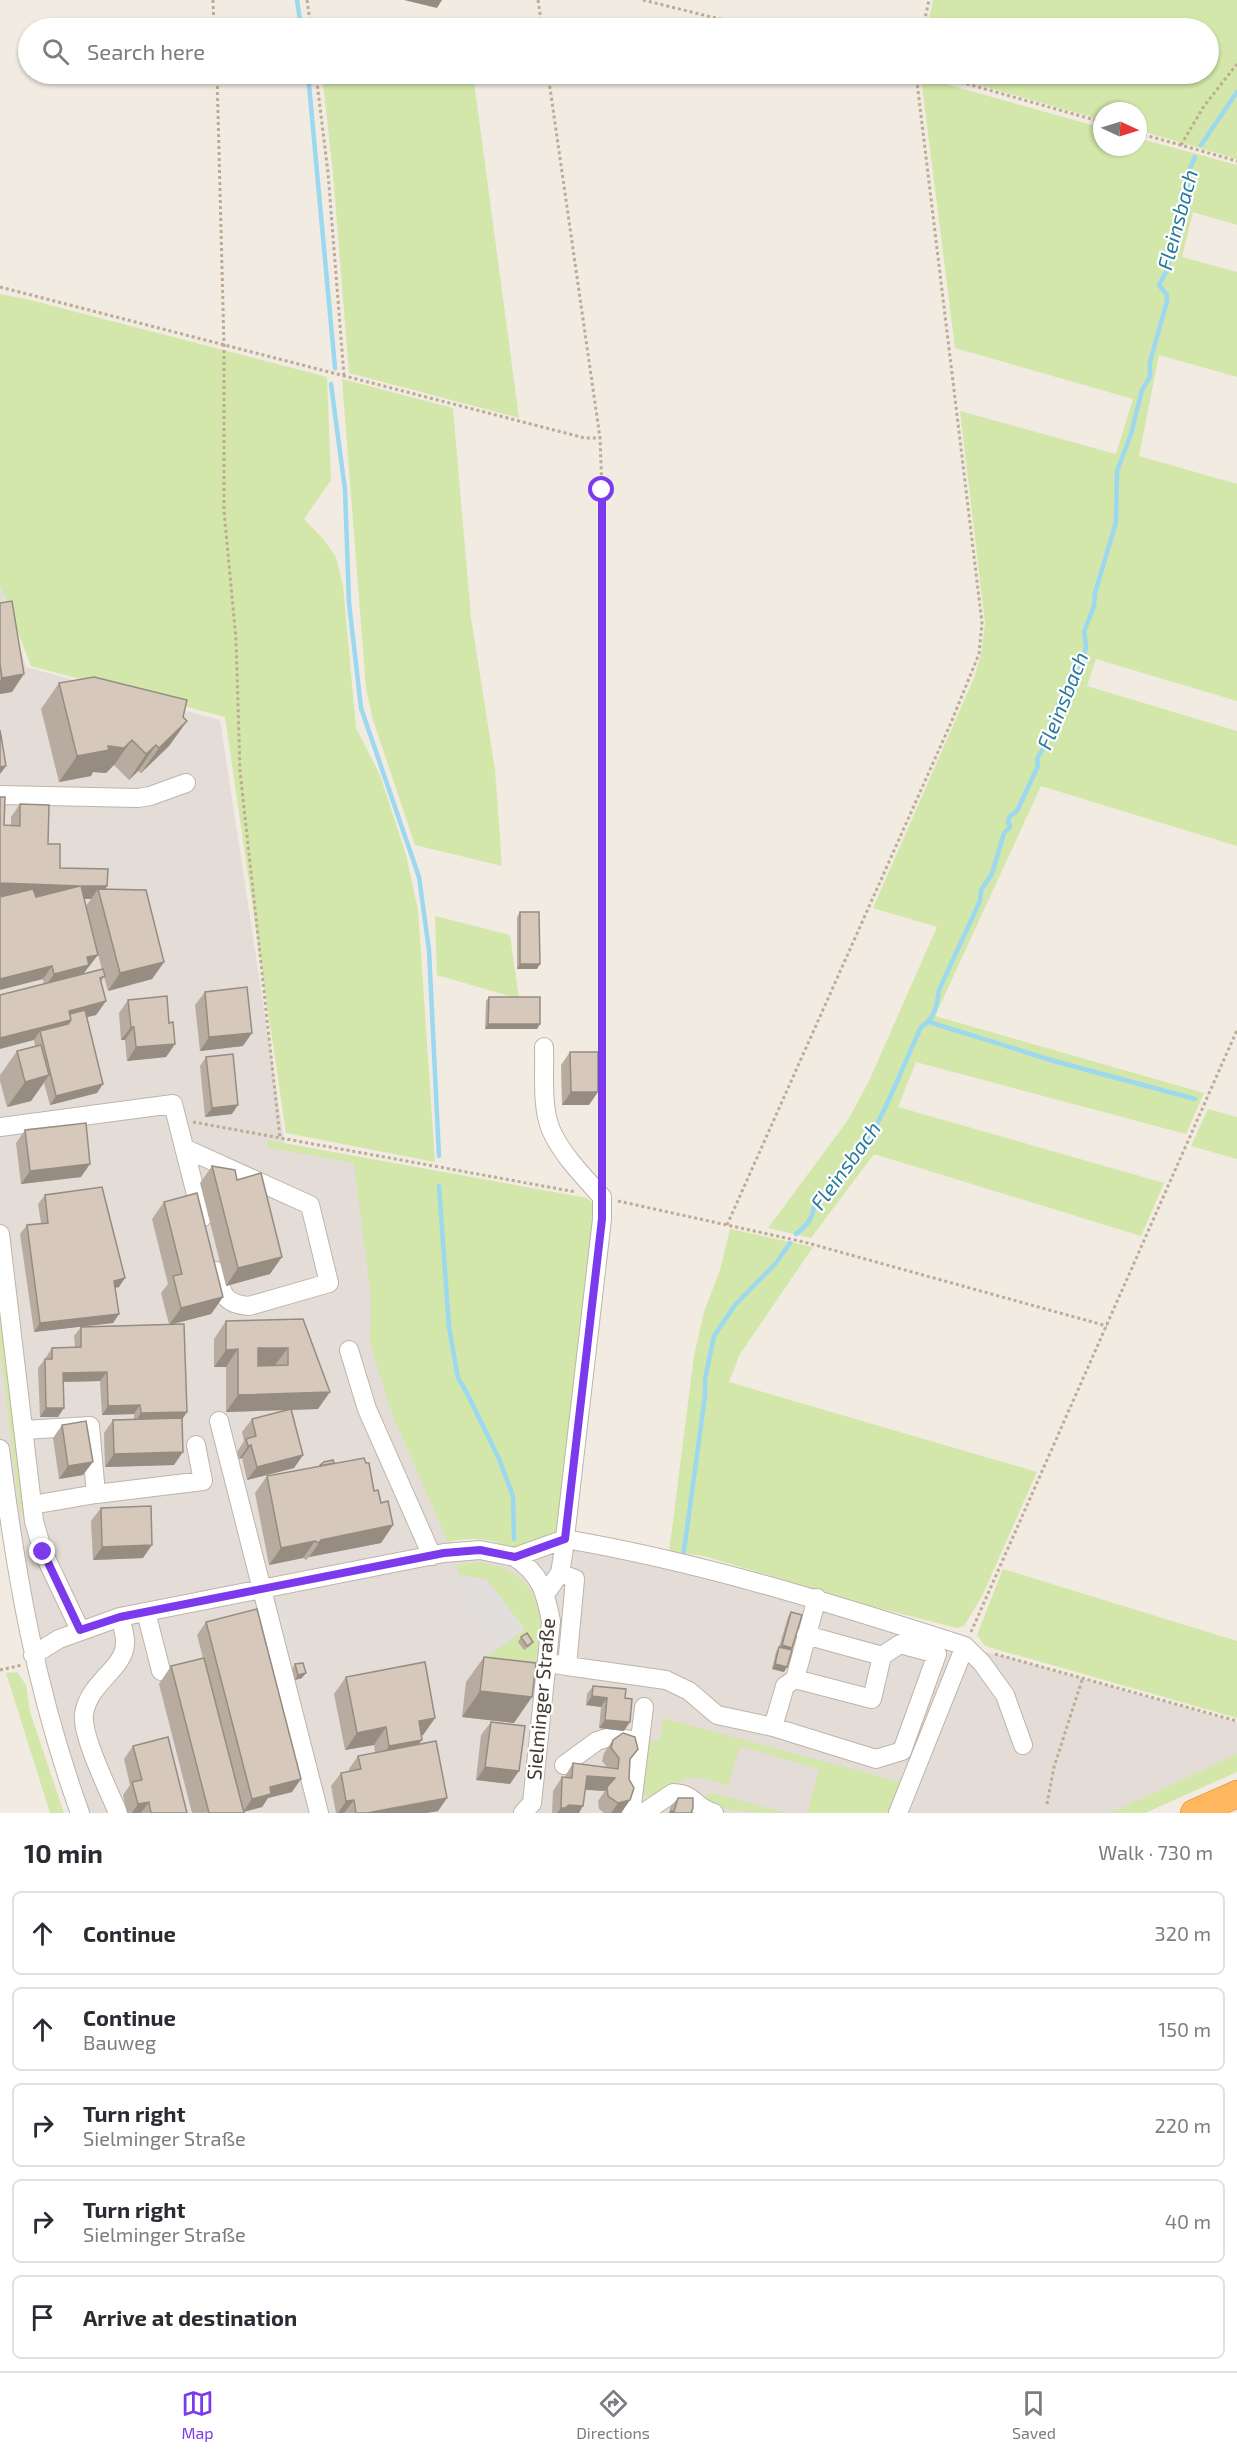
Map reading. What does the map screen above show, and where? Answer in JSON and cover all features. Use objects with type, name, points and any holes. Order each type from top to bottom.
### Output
[{"type":"highway","points":[[1194,1813],[1237,1794]]},
{"type":"street","points":[[0,795],[138,798],[186,783]]},
{"type":"street","points":[[544,1047],[547,1114],[551,1130],[568,1158],[602,1197],[602,1219],[565,1539],[560,1573],[554,1585],[546,1593]]},
{"type":"street","points":[[0,1127],[173,1104],[184,1148],[222,1293],[237,1305],[249,1306],[329,1283],[310,1205],[184,1148]]},
{"type":"street","points":[[0,1234],[34,1521],[43,1552],[80,1630]]},
{"type":"street","points":[[349,1350],[367,1409],[432,1556]]},
{"type":"street","points":[[219,1421],[319,1813]]},
{"type":"street","points":[[24,1430],[90,1426],[96,1494]]},
{"type":"street","points":[[32,1505],[96,1494],[202,1481],[196,1445]]},
{"type":"street","points":[[0,1449],[18,1577],[33,1655],[54,1738],[80,1813]]},
{"type":"street","points":[[33,1655],[58,1639],[120,1617],[432,1556],[480,1550],[515,1557],[565,1539],[638,1552],[817,1598],[965,1646],[982,1663],[1005,1695],[1023,1745]]},
{"type":"street","name":"Sielminger Straße","points":[[515,1557],[530,1568],[546,1593],[551,1621],[532,1803],[523,1813]]},
{"type":"street","points":[[560,1573],[576,1579],[567,1666]]},
{"type":"street","points":[[773,1727],[785,1686],[795,1679],[817,1598]]},
{"type":"street","points":[[146,1612],[161,1671]]},
{"type":"street","points":[[118,1813],[84,1730],[84,1714],[92,1691],[123,1657],[126,1643],[120,1617]]},
{"type":"street","points":[[806,1635],[882,1656]]},
{"type":"street","points":[[547,1663],[666,1680],[690,1691],[717,1715],[773,1727],[876,1759],[902,1750],[937,1654],[900,1644],[882,1656],[872,1699],[795,1679]]},
{"type":"street","points":[[898,1813],[965,1646]]},
{"type":"street","points":[[631,1813],[644,1707]]},
{"type":"street","points":[[564,1764],[597,1741],[610,1737],[640,1741]]},
{"type":"street","points":[[643,1813],[673,1793],[691,1796],[701,1810],[714,1813]]},
{"type":"path","points":[[213,0],[214,18]]},
{"type":"path","points":[[308,0],[310,18]]},
{"type":"path","points":[[538,0],[541,18]]},
{"type":"path","points":[[643,0],[716,18]]},
{"type":"path","points":[[925,18],[929,0]]},
{"type":"path","points":[[1181,145],[1204,106],[1237,64]]},
{"type":"path","points":[[217,84],[224,346],[224,511],[236,639],[240,771],[280,1138]]},
{"type":"path","points":[[317,84],[344,376]]},
{"type":"path","points":[[549,84],[600,438],[602,490],[602,1197]]},
{"type":"path","points":[[727,1225],[950,725],[979,654],[982,623],[917,84]]},
{"type":"path","points":[[967,84],[1093,119]]},
{"type":"path","points":[[1147,136],[1237,161]]},
{"type":"path","points":[[0,287],[585,438],[600,438]]},
{"type":"path","points":[[1237,1030],[965,1646],[1237,1721]]},
{"type":"path","points":[[173,1104],[179,1114],[189,1122],[602,1197],[804,1242],[1107,1326]]},
{"type":"path","points":[[0,1670],[22,1665],[33,1655]]},
{"type":"path","points":[[1047,1804],[1054,1767],[1082,1680]]},
{"type":"shaded area","points":[[0,584],[26,667],[220,720],[285,1147],[357,1159],[392,1412],[450,1542],[461,1551],[497,1552],[565,1539],[965,1646],[1237,1722],[1237,1754],[1110,1813],[80,1813],[70,1787],[0,1449]]},
{"type":"shaded area","points":[[460,1575],[486,1579],[525,1629],[499,1648],[453,1592],[448,1576]]},
{"type":"shaded area","points":[[774,1599],[797,1604],[795,1613],[774,1607]]},
{"type":"shaded area","points":[[289,1600],[302,1660],[288,1664],[274,1603]]},
{"type":"green space","points":[[933,0],[1237,0],[1237,159],[1147,133],[1147,102],[1093,102],[1093,117],[976,84],[1219,84],[1219,18],[929,18]]},
{"type":"green space","points":[[323,84],[474,84],[519,418],[349,373],[333,173]]},
{"type":"green space","points":[[922,84],[946,84],[1093,125],[1093,156],[1147,156],[1147,140],[1237,165],[1237,225],[1193,212],[1182,257],[1237,272],[1237,377],[1159,355],[1139,456],[1237,484],[1237,701],[1096,659],[1087,686],[1237,731],[1237,846],[1041,786],[935,1016],[1204,1093],[1186,1134],[916,1062],[898,1107],[1164,1183],[1141,1236],[874,1154],[811,1238],[768,1228],[848,1120],[869,1081],[937,927],[873,908],[974,678],[981,655],[985,623],[960,411],[1116,454],[1133,399],[955,348]]},
{"type":"green space","points":[[0,294],[327,377],[331,480],[304,519],[336,557],[343,586],[356,728],[380,775],[406,855],[418,910],[435,1162],[286,1133],[225,717],[31,666],[0,585]]},
{"type":"green space","points":[[342,379],[453,408],[471,618],[495,770],[502,866],[415,845],[373,720],[366,688]]},
{"type":"green space","points":[[435,916],[510,935],[519,999],[437,975]]},
{"type":"green space","points":[[1208,1109],[1237,1117],[1237,1159],[1191,1146]]},
{"type":"green space","points":[[267,1140],[587,1198],[595,1206],[562,1532],[511,1548],[480,1539],[448,1542],[391,1411],[370,1342],[371,1297],[354,1163],[267,1147]]},
{"type":"green space","points":[[730,1229],[813,1247],[740,1354],[729,1382],[1037,1472],[982,1596],[964,1626],[957,1628],[871,1606],[704,1556],[669,1552],[694,1356],[704,1312],[720,1270]]},
{"type":"green space","points":[[0,1283],[27,1511],[20,1511],[0,1349]]},
{"type":"green space","points":[[480,1562],[492,1564],[512,1573],[528,1587],[533,1596],[540,1619],[535,1666],[483,1660],[525,1629],[486,1579],[460,1575],[457,1565]]},
{"type":"green space","points":[[1003,1569],[1237,1641],[1237,1718],[985,1646],[977,1635]]},
{"type":"green space","points":[[17,1672],[26,1685],[30,1712],[64,1813],[50,1813],[6,1673]]},
{"type":"green space","points":[[663,1718],[900,1782],[900,1792],[889,1813],[807,1813],[819,1769],[740,1746],[728,1786],[696,1777],[680,1782],[664,1794],[653,1798],[647,1797],[641,1793],[647,1741],[660,1740]]},
{"type":"green space","points":[[1237,1754],[1237,1772],[1145,1813],[1110,1813]]},
{"type":"green space","points":[[711,1793],[787,1813],[742,1811],[719,1807],[703,1798]]},
{"type":"building","points":[[12,601],[24,674],[2,678],[0,603]]},
{"type":"building","points":[[94,677],[187,700],[183,717],[187,721],[159,748],[156,745],[146,754],[132,740],[124,748],[108,746],[109,750],[77,756],[59,683]]},
{"type":"building","points":[[0,730],[6,766],[0,767]]},
{"type":"building","points":[[0,797],[5,797],[4,825],[20,826],[20,804],[49,805],[48,844],[60,844],[60,868],[108,869],[107,886],[81,886],[98,955],[87,957],[89,965],[54,974],[52,966],[0,979],[0,897],[33,889],[36,897],[80,886],[0,883]]},
{"type":"building","points":[[98,889],[146,890],[164,962],[120,973]]},
{"type":"building","points":[[520,912],[539,912],[540,964],[520,964]]},
{"type":"building","points":[[103,969],[105,976],[100,978],[106,1001],[69,1011],[71,1020],[0,1038],[0,995]]},
{"type":"building","points":[[247,987],[252,1033],[209,1037],[205,992]]},
{"type":"building","points":[[167,996],[169,1023],[173,1022],[175,1044],[136,1047],[128,1000]]},
{"type":"building","points":[[489,997],[540,997],[540,1024],[488,1024]]},
{"type":"building","points":[[85,1010],[103,1084],[56,1096],[40,1031],[68,1024],[71,1020],[70,1014]]},
{"type":"building","points":[[41,1045],[49,1075],[25,1082],[17,1051]]},
{"type":"building","points":[[570,1052],[598,1052],[598,1092],[571,1092]]},
{"type":"building","points":[[233,1054],[238,1105],[212,1108],[206,1057]]},
{"type":"building","points":[[86,1123],[90,1164],[30,1171],[25,1130]]},
{"type":"building","points":[[212,1166],[235,1170],[237,1180],[261,1173],[282,1257],[238,1268]]},
{"type":"building","points":[[102,1187],[125,1278],[114,1281],[119,1314],[40,1323],[27,1225],[48,1223],[45,1195]]},
{"type":"building","points":[[197,1193],[223,1297],[181,1308],[173,1276],[182,1274],[164,1202]]},
{"type":"building","points":[[303,1319],[330,1392],[238,1395],[238,1349],[226,1350],[226,1321]],"holes":[[[258,1348],[288,1348],[288,1365],[258,1366]]]},
{"type":"building","points":[[184,1324],[187,1412],[141,1413],[140,1405],[108,1406],[107,1372],[63,1373],[64,1408],[46,1408],[45,1359],[52,1359],[52,1348],[81,1347],[81,1327]]},
{"type":"building","points":[[291,1409],[303,1455],[257,1467],[251,1445],[248,1446],[246,1439],[256,1436],[252,1419]]},
{"type":"building","points":[[182,1418],[183,1452],[114,1454],[113,1420]]},
{"type":"building","points":[[86,1421],[93,1462],[68,1466],[62,1425]]},
{"type":"building","points":[[364,1458],[366,1463],[369,1463],[374,1491],[378,1490],[381,1503],[388,1501],[393,1525],[321,1540],[319,1543],[315,1541],[281,1548],[267,1476]]},
{"type":"building","points":[[333,1460],[334,1463],[319,1466],[324,1462]]},
{"type":"building","points":[[151,1506],[152,1545],[102,1547],[101,1508]]},
{"type":"building","points":[[257,1609],[301,1779],[270,1787],[271,1794],[252,1799],[206,1622]]},
{"type":"building","points":[[791,1612],[802,1615],[792,1648],[782,1645]]},
{"type":"building","points":[[527,1633],[533,1642],[527,1646],[521,1637]]},
{"type":"building","points":[[779,1647],[792,1650],[787,1667],[775,1664]]},
{"type":"building","points":[[484,1657],[536,1663],[532,1697],[480,1691]]},
{"type":"building","points":[[204,1658],[244,1813],[209,1813],[171,1666]]},
{"type":"building","points":[[425,1662],[435,1718],[419,1721],[422,1740],[389,1746],[386,1727],[357,1733],[346,1677]]},
{"type":"building","points":[[303,1663],[306,1673],[298,1675],[295,1664]]},
{"type":"building","points":[[593,1686],[626,1689],[625,1698],[632,1699],[630,1722],[605,1720],[607,1698],[592,1696]]},
{"type":"building","points":[[491,1722],[525,1726],[519,1771],[485,1767]]},
{"type":"building","points":[[623,1733],[635,1737],[638,1749],[630,1759],[629,1779],[634,1788],[630,1800],[618,1803],[608,1796],[607,1787],[615,1778],[587,1776],[583,1806],[569,1805],[561,1808],[562,1777],[572,1778],[573,1763],[618,1769],[619,1758],[611,1748],[613,1740]]},
{"type":"building","points":[[168,1737],[187,1813],[151,1813],[149,1802],[138,1804],[132,1782],[142,1780],[133,1746]]},
{"type":"building","points":[[436,1741],[447,1798],[367,1813],[356,1813],[354,1800],[346,1801],[341,1773],[361,1769],[358,1756]]},
{"type":"building","points":[[678,1798],[693,1798],[691,1813],[670,1813],[674,1812]]},
{"type":"waterway","points":[[297,0],[300,18]]},
{"type":"waterway","points":[[309,84],[335,368]]},
{"type":"waterway","name":"Fleinsbach","points":[[1201,145],[1237,92]]},
{"type":"waterway","name":"Fleinsbach","points":[[796,1234],[808,1222],[814,1206],[833,1188],[865,1146],[878,1123],[921,1027],[932,1016],[939,990],[980,901],[981,890],[992,874],[1004,833],[1010,827],[1008,822],[1010,816],[1017,811],[1038,766],[1037,759],[1057,718],[1056,709],[1060,701],[1067,696],[1084,659],[1086,645],[1084,632],[1094,606],[1095,593],[1116,522],[1117,471],[1131,434],[1142,390],[1150,377],[1150,362],[1167,301],[1167,295],[1159,285],[1168,268],[1179,210],[1186,195],[1190,168],[1195,157]]},
{"type":"waterway","points":[[331,384],[345,490],[349,603],[361,708],[419,877],[429,950],[439,1156]]},
{"type":"waterway","points":[[929,1022],[1054,1061],[1195,1099]]},
{"type":"waterway","points":[[439,1186],[449,1327],[458,1378],[499,1459],[513,1496],[514,1539]]},
{"type":"waterway","name":"Fleinsbach","points":[[683,1558],[705,1396],[705,1379],[714,1336],[735,1305],[776,1263],[790,1243]]},
{"type":"route","points":[[43,1552],[80,1630],[120,1617],[444,1553],[480,1550],[515,1557],[565,1539],[602,1219],[602,490]]}]
